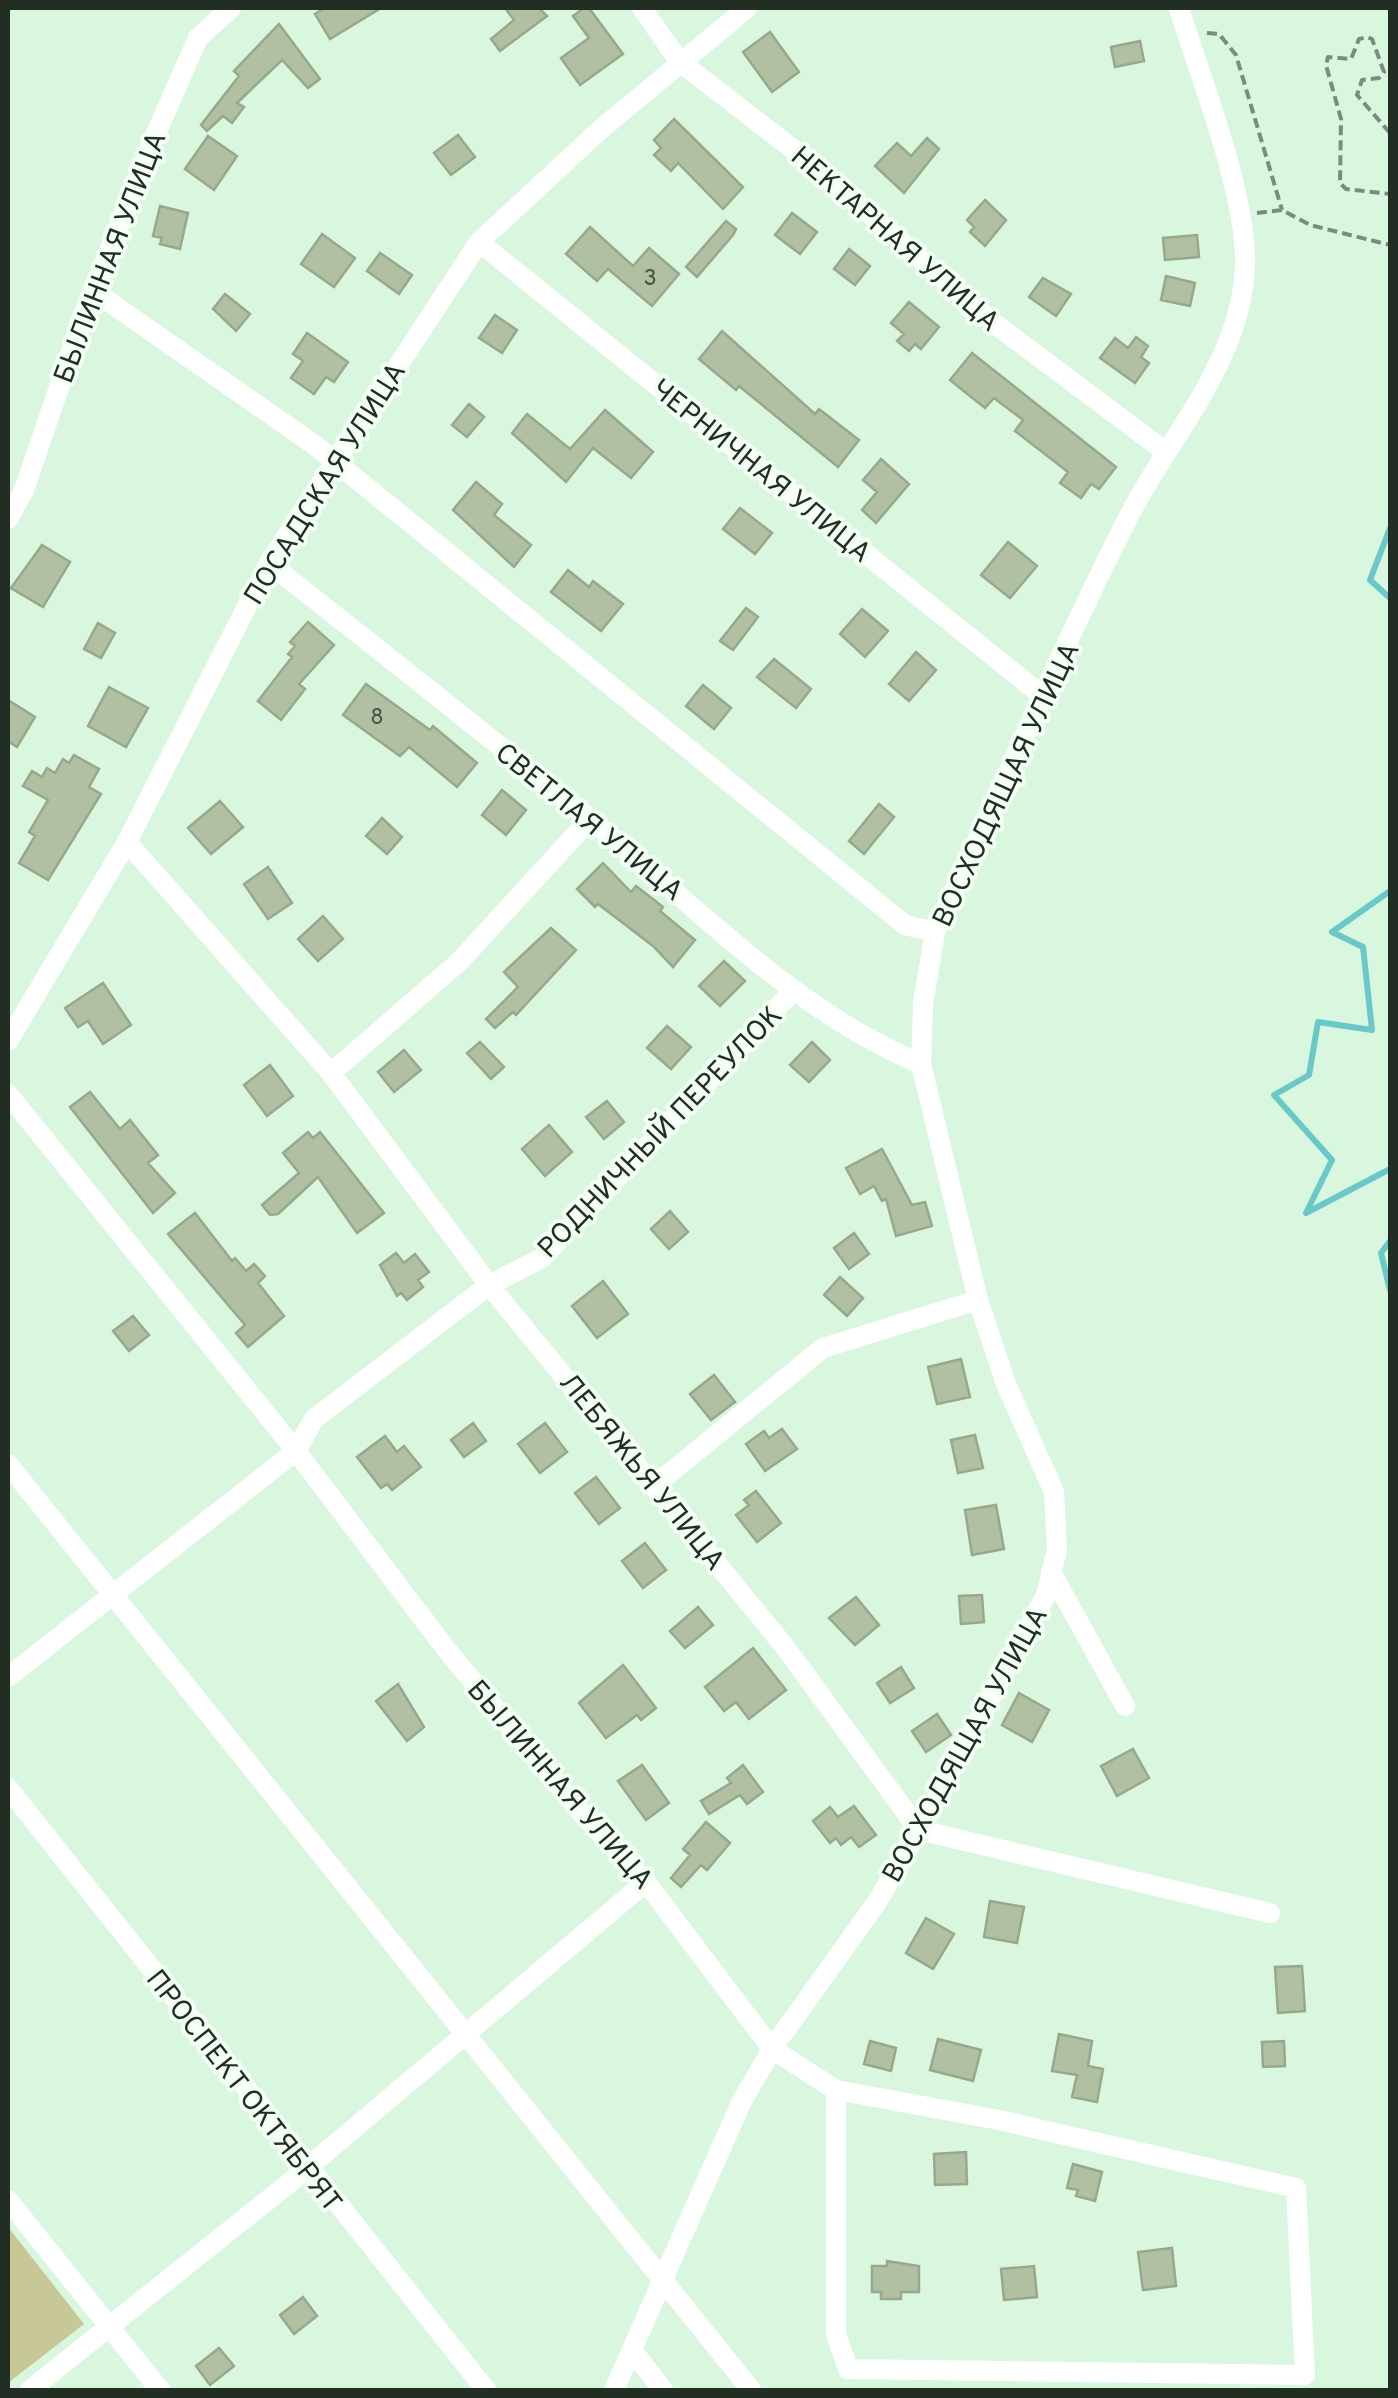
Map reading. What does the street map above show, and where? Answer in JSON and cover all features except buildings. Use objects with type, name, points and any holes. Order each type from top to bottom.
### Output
[{"type":"street","name":"БЫЛИННАЯ УЛИЦА","points":[[8,519],[24,490],[150,147],[198,38],[231,8]]},
{"type":"street","name":"НЕКТАРНАЯ УЛИЦА","points":[[642,8],[679,61],[816,167],[991,322],[1166,452]]},
{"type":"street","name":"ПОСАДСКАЯ УЛИЦА","points":[[8,1041],[128,842],[268,563],[480,242],[679,61],[747,8]]},
{"type":"street","name":"ВОСХОДЯЩАЯ УЛИЦА","points":[[614,2390],[741,2104],[772,2049],[837,1963],[919,1830],[1046,1596],[1052,1572],[1057,1550],[1054,1492],[1006,1384],[978,1300],[921,1064],[923,1004],[935,932],[1128,517],[1213,377],[1233,330],[1245,264],[1238,216],[1227,162],[1182,18]]},
{"type":"street","name":"ЧЕРНИЧНАЯ УЛИЦА","points":[[480,242],[1045,698]]},
{"type":"street","points":[[96,292],[316,446],[905,925],[935,932]]},
{"type":"street","name":"СВЕТЛАЯ УЛИЦА","points":[[268,563],[590,819],[794,991],[881,1047],[921,1064]]},
{"type":"street","points":[[331,1073],[459,962],[590,819]]},
{"type":"street","name":"ЛЕБЯЖЬЯ УЛИЦА","points":[[128,842],[331,1073],[489,1285],[785,1647],[919,1830]]},
{"type":"street","name":"РОДНИЧНЫЙ ПЕРЕУЛОК","points":[[8,1677],[296,1451],[314,1419],[489,1285],[542,1258],[794,991]]},
{"type":"street","name":"БЫЛИННАЯ УЛИЦА","points":[[8,1094],[296,1451],[446,1649],[578,1810],[646,1882],[772,2049],[836,2090],[998,2120],[1296,2188],[1305,2383]]},
{"type":"street","points":[[655,1485],[823,1348],[978,1300]]},
{"type":"street","points":[[8,1464],[752,2390]]},
{"type":"street","points":[[1052,1572],[1126,1706]]},
{"type":"street","name":"ПРОСПЕКТ ОКТЯБРЯТ","points":[[8,1788],[306,2169],[486,2390]]},
{"type":"street","points":[[919,1830],[1270,1914]]},
{"type":"street","points":[[30,2390],[306,2169],[646,1882]]},
{"type":"street","points":[[836,2090],[836,2334],[848,2369],[1305,2383]]},
{"type":"street","points":[[8,2200],[160,2390]]},
{"type":"street","points":[[632,2350],[663,2390]]},
{"type":"path","points":[[1182,18],[1219,34],[1236,55],[1282,210]]},
{"type":"path","points":[[1390,132],[1357,94],[1362,80],[1379,78],[1384,72],[1372,39],[1367,37],[1359,40],[1350,58],[1328,57],[1326,65],[1341,120],[1340,183],[1346,190],[1390,194]]},
{"type":"path","points":[[1238,216],[1282,210],[1310,225],[1390,245]]},
{"type":"green space","points":[[8,2227],[84,2324],[8,2383]]},
{"type":"waterway","points":[[1390,528],[1370,580],[1390,598]]},
{"type":"waterway","points":[[1390,891],[1332,932],[1363,947],[1372,1030],[1318,1022],[1309,1075],[1274,1095],[1332,1160],[1306,1213],[1390,1169]]},
{"type":"waterway","points":[[1390,1241],[1381,1253],[1390,1290]]}]
